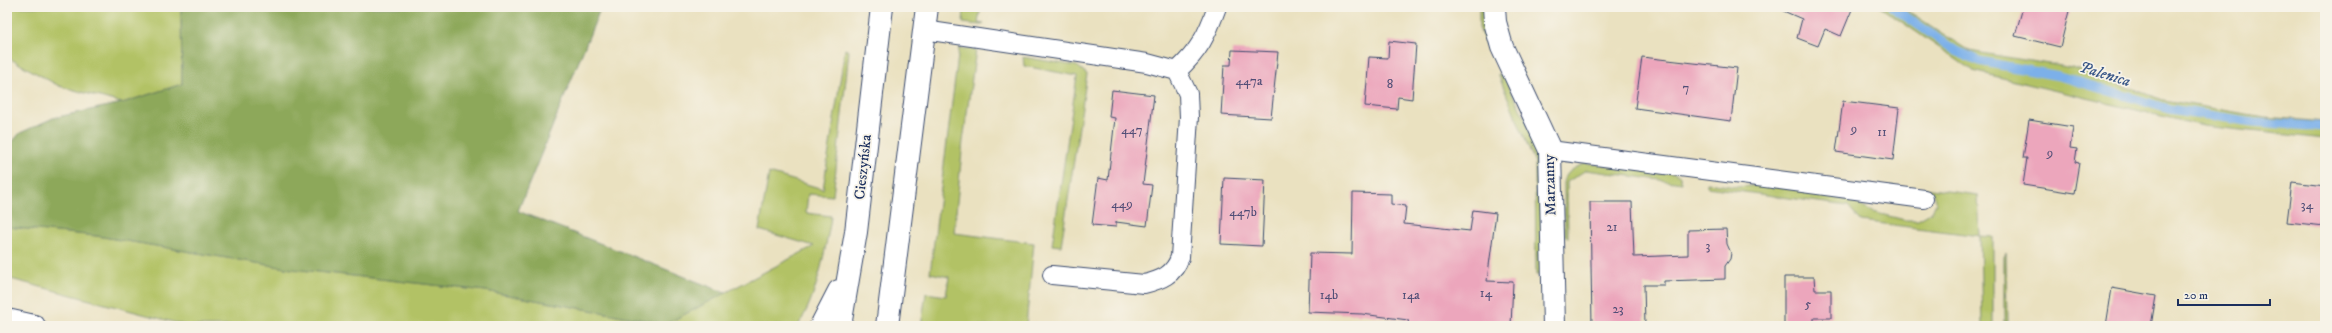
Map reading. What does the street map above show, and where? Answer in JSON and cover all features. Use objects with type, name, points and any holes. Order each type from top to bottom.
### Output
[{"type":"main road","name":"Cieszyńska","points":[[840,326],[851,268],[882,7]]},
{"type":"main road","points":[[887,326],[908,169],[927,7]]},
{"type":"main road","name":"Marzanny","points":[[1494,7],[1495,22],[1502,47],[1550,150],[1554,326]]},
{"type":"main road","points":[[821,326],[851,268]]},
{"type":"main road","points":[[7,320],[34,326]]},
{"type":"lane","points":[[1177,71],[1194,56],[1207,35],[1217,7]]},
{"type":"lane","points":[[924,30],[1147,63],[1177,71],[1188,94],[1189,117],[1180,257],[1176,268],[1169,275],[1158,281],[1144,284],[1052,275]]},
{"type":"lane","points":[[1550,150],[1924,199]]},
{"type":"green space","points":[[7,7],[181,7],[182,84],[122,103],[59,86],[7,57]]},
{"type":"green space","points":[[181,7],[601,7],[518,211],[726,293],[666,324],[486,291],[292,269],[97,236],[7,227],[7,148],[20,133],[53,118],[122,103],[182,84]]},
{"type":"green space","points":[[964,7],[981,7],[978,23],[984,24],[963,23]]},
{"type":"green space","points":[[1479,7],[1487,7],[1495,53],[1491,57],[1479,28]]},
{"type":"green space","points":[[1880,7],[1902,7],[1969,51],[2073,68],[2163,100],[2264,117],[2325,122],[2325,139],[2203,126],[1973,71]]},
{"type":"green space","points":[[959,48],[976,50],[963,141],[954,233],[1034,243],[1026,326],[921,326],[926,293],[946,296],[949,277],[930,273]]},
{"type":"green space","points":[[845,49],[849,51],[833,196],[808,194],[806,213],[831,216],[830,224],[815,290],[805,314],[798,326],[188,326],[7,278],[7,227],[97,236],[292,269],[486,291],[666,324],[814,246],[759,230],[769,173],[823,189]]},
{"type":"green space","points":[[1023,57],[1077,66],[1087,74],[1061,246],[1052,245],[1077,76],[1024,66]]},
{"type":"green space","points":[[1498,74],[1503,75],[1541,149],[1546,275],[1536,275],[1535,163]]},
{"type":"green space","points":[[1585,163],[1674,173],[1680,176],[1682,183],[1586,170],[1567,182],[1568,238],[1565,236],[1564,182],[1569,172]]},
{"type":"green space","points":[[1707,183],[1736,187],[1763,185],[1829,195],[1855,203],[1872,212],[1905,220],[1918,220],[1932,212],[1936,203],[1933,194],[1923,188],[1978,195],[1980,236],[1861,221],[1848,206],[1707,187]]},
{"type":"green space","points":[[1980,236],[1993,237],[1993,326],[1982,326]]},
{"type":"green space","points":[[2006,253],[2007,326],[2004,326],[2004,257]]},
{"type":"building","points":[[1774,7],[1853,7],[1841,36],[1825,29],[1818,46],[1797,38],[1802,19]]},
{"type":"building","points":[[2023,7],[2070,7],[2060,47],[2015,36]]},
{"type":"building","points":[[1389,41],[1416,44],[1412,99],[1398,97],[1397,109],[1365,106],[1369,57],[1388,58]]},
{"type":"building","points":[[1232,50],[1278,52],[1271,118],[1221,115],[1224,65],[1231,65]]},
{"type":"building","points":[[1642,57],[1737,68],[1731,121],[1635,108]]},
{"type":"building","points":[[1112,90],[1154,95],[1143,184],[1152,185],[1147,226],[1116,222],[1116,227],[1092,225],[1098,178],[1108,180],[1115,118],[1109,117]]},
{"type":"building","points":[[1843,101],[1899,108],[1893,160],[1836,152]]},
{"type":"building","points":[[2029,120],[2073,127],[2070,148],[2077,149],[2075,162],[2079,163],[2074,193],[2023,185],[2027,158],[2023,158]]},
{"type":"building","points":[[1224,178],[1265,180],[1262,246],[1221,244]]},
{"type":"building","points":[[2292,182],[2325,186],[2325,226],[2287,222]]},
{"type":"building","points":[[1353,193],[1391,194],[1391,204],[1406,206],[1404,224],[1470,231],[1473,210],[1496,213],[1487,281],[1513,282],[1511,326],[1431,324],[1430,326],[1409,326],[1408,320],[1362,314],[1308,312],[1310,253],[1352,254]]},
{"type":"building","points":[[1590,202],[1632,202],[1634,257],[1688,255],[1688,230],[1726,229],[1727,244],[1731,253],[1730,259],[1725,266],[1725,279],[1664,281],[1664,285],[1644,285],[1645,326],[1592,326]]},
{"type":"building","points":[[1784,277],[1814,277],[1815,290],[1831,290],[1831,318],[1814,318],[1814,326],[1784,326]]},
{"type":"building","points":[[2112,288],[2156,296],[2151,326],[2106,326]]},
{"type":"waterway","name":"Palenica","points":[[1892,7],[1956,51],[1979,61],[2059,76],[2169,109],[2254,122],[2325,127]]}]
